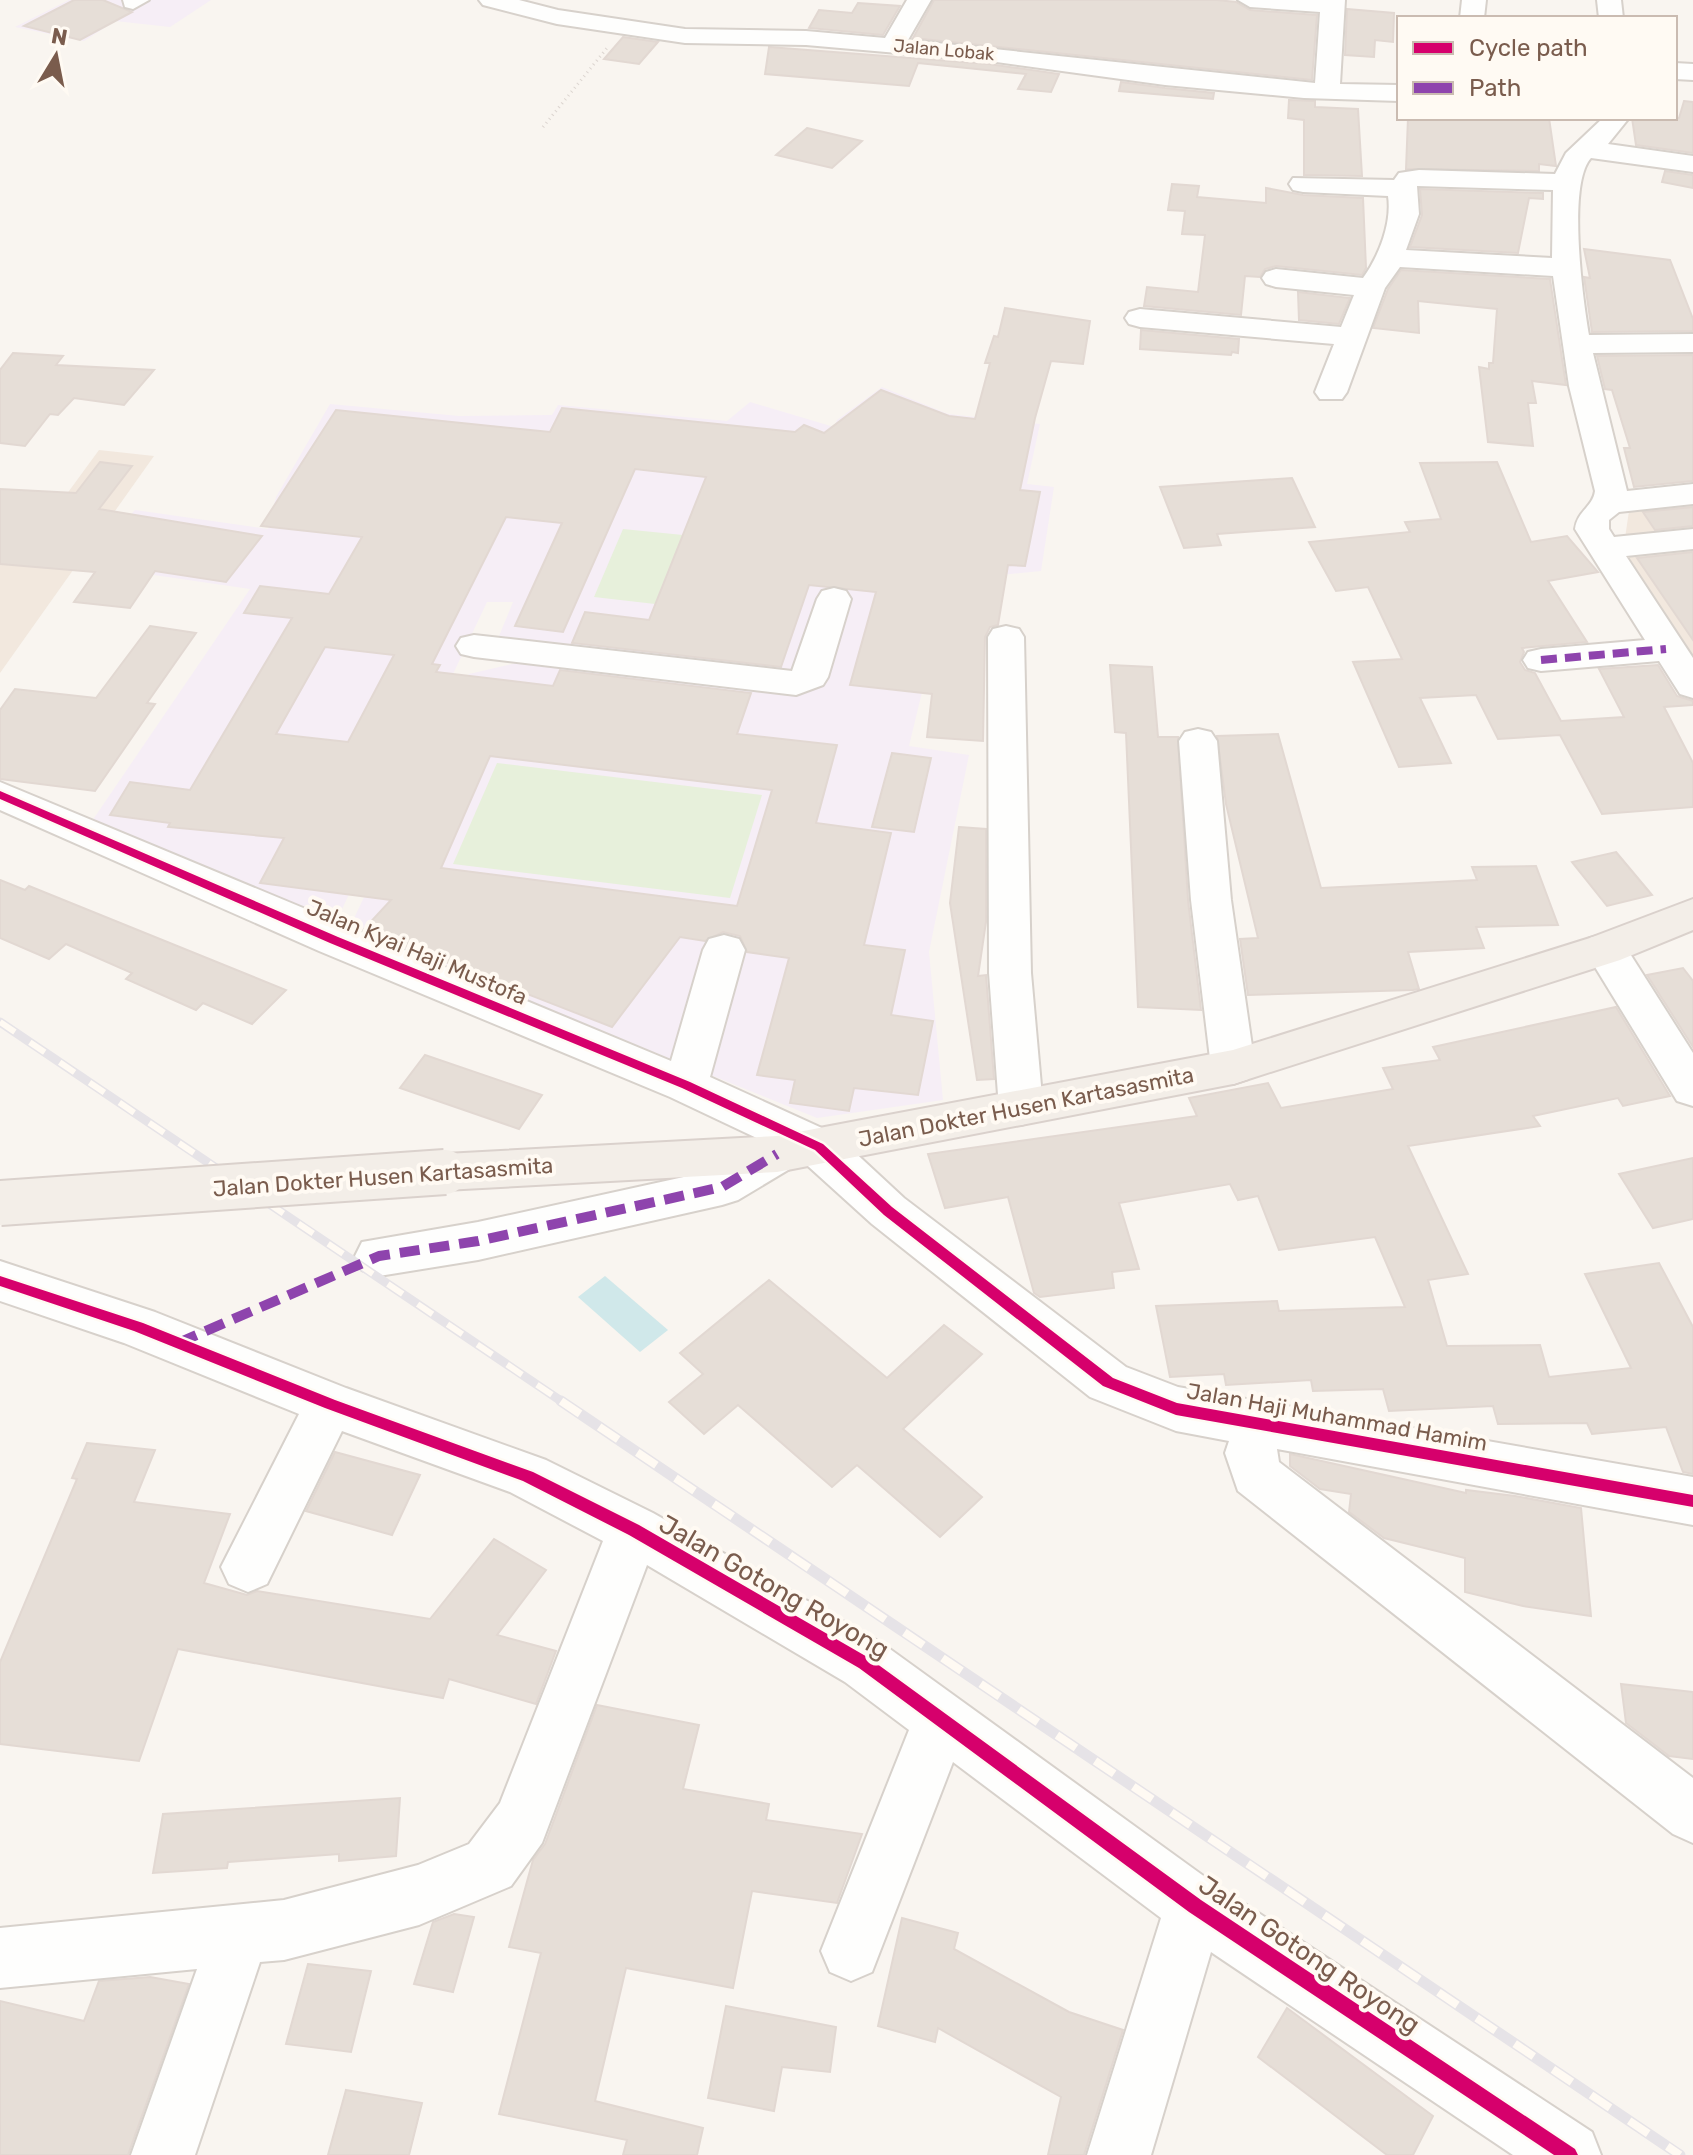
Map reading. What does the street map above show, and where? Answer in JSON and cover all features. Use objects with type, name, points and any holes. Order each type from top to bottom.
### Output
[{"type":"main road","name":"Jalan Dokter Husen Kartasasmita","points":[[0,1203],[798,1151],[1233,1067],[1605,949],[1693,914]]},
{"type":"street","name":"Jalan Lobak","points":[[491,0],[623,29],[685,36],[806,38],[893,45],[1165,77],[1397,93]]},
{"type":"street","points":[[893,45],[919,0]]},
{"type":"street","points":[[1250,0],[1332,3],[1327,90]]},
{"type":"street","points":[[1610,503],[1611,491],[1592,421],[1565,268],[1567,182],[1572,164],[1584,149],[1611,131],[1615,120]]},
{"type":"street","points":[[1584,149],[1693,164]]},
{"type":"street","points":[[1401,188],[1409,179],[1419,178],[1567,182]]},
{"type":"street","points":[[1303,184],[1401,188]]},
{"type":"street","points":[[1331,392],[1371,288],[1391,260],[1391,251],[1405,214],[1401,188]]},
{"type":"street","points":[[1391,260],[1416,257],[1565,268]]},
{"type":"street","points":[[1276,278],[1371,288]]},
{"type":"street","points":[[1140,318],[1354,337]]},
{"type":"street","points":[[1578,344],[1693,343]]},
{"type":"street","points":[[1693,494],[1610,503],[1593,517],[1592,529],[1666,649],[1693,686]]},
{"type":"street","points":[[1604,548],[1693,539]]},
{"type":"street","points":[[474,646],[796,683],[810,677],[834,599]]},
{"type":"street","points":[[1006,637],[1010,973],[1021,1108]]},
{"type":"street","points":[[1541,660],[1666,649]]},
{"type":"street","points":[[1198,741],[1211,900],[1233,1067]]},
{"type":"street","name":"Jalan Kyai Haji Mustofa","points":[[0,795],[334,940],[686,1085],[798,1151]]},
{"type":"street","points":[[1605,949],[1693,1089]]},
{"type":"street","points":[[686,1085],[724,950]]},
{"type":"street","points":[[379,1256],[478,1241],[722,1187],[798,1151]]},
{"type":"street","name":"Jalan Haji Muhammad Hamim","points":[[798,1151],[888,1211],[1108,1382],[1176,1409],[1693,1501]]},
{"type":"street","name":"Jalan Gotong Royong","points":[[0,1281],[138,1327],[330,1404],[528,1476],[634,1530],[864,1663],[1195,1906],[1569,2155]]},
{"type":"street","points":[[248,1567],[330,1404]]},
{"type":"street","points":[[1259,1423],[1251,1453],[1256,1475],[1693,1814]]},
{"type":"street","points":[[0,1958],[284,1930],[419,1895],[490,1865],[521,1822],[634,1530]]},
{"type":"street","points":[[851,1951],[942,1718]]},
{"type":"street","points":[[1119,2155],[1195,1906]]},
{"type":"street","points":[[163,2155],[240,1933]]},
{"type":"path","points":[[543,127],[623,29]]},
{"type":"shaded area","points":[[69,0],[211,0],[170,27],[115,21],[84,41],[15,27]]},
{"type":"shaded area","points":[[882,387],[948,414],[1040,424],[1027,484],[1054,487],[1041,571],[949,580],[909,746],[969,755],[929,952],[943,1100],[817,1118],[349,929],[469,674],[521,662],[495,646],[513,602],[487,602],[335,924],[92,821],[250,589],[85,565],[135,510],[268,529],[276,497],[330,404],[459,416],[552,415],[558,405],[727,421],[750,402],[834,427],[837,420]]},
{"type":"shaded area","points":[[99,450],[154,456],[0,673],[0,540],[31,543]]},
{"type":"shaded area","points":[[1693,502],[1693,655],[1626,553],[1624,545],[1630,504]]},
{"type":"green space","points":[[623,529],[683,535],[655,604],[594,597]]},
{"type":"green space","points":[[497,763],[762,795],[730,898],[453,864]]},
{"type":"water","points":[[605,1276],[668,1330],[640,1352],[578,1297]]},
{"type":"building","points":[[74,0],[103,0],[132,12],[80,40],[24,26]]},
{"type":"building","points":[[934,0],[1217,0],[1236,2],[1250,10],[1317,15],[1312,80],[913,38]]},
{"type":"building","points":[[858,3],[900,6],[883,35],[809,28],[819,10],[852,13]]},
{"type":"building","points":[[1347,9],[1394,13],[1393,42],[1375,40],[1374,57],[1345,55]]},
{"type":"building","points":[[623,37],[658,42],[639,64],[604,59]]},
{"type":"building","points":[[769,47],[989,64],[1059,74],[1051,92],[1018,89],[1026,74],[918,63],[909,86],[765,74]]},
{"type":"building","points":[[1121,82],[1214,93],[1213,99],[1119,91]]},
{"type":"building","points":[[1289,100],[1315,101],[1315,107],[1358,109],[1362,176],[1304,175],[1304,120],[1288,118]]},
{"type":"building","points":[[1684,101],[1693,102],[1693,153],[1636,145],[1632,120],[1679,118]]},
{"type":"building","points":[[1408,120],[1549,120],[1556,166],[1539,164],[1539,171],[1406,169]]},
{"type":"building","points":[[807,128],[862,141],[832,168],[776,155]]},
{"type":"building","points":[[1665,171],[1693,175],[1693,188],[1662,182]]},
{"type":"building","points":[[1172,184],[1199,186],[1197,197],[1266,203],[1266,188],[1303,195],[1363,198],[1366,268],[1362,275],[1276,266],[1265,269],[1260,277],[1245,276],[1241,315],[1144,306],[1147,287],[1198,292],[1205,235],[1182,234],[1185,211],[1168,210]]},
{"type":"building","points":[[1420,189],[1543,193],[1543,199],[1529,198],[1518,253],[1410,247],[1422,215]]},
{"type":"building","points":[[1584,249],[1670,260],[1693,319],[1693,331],[1592,332],[1584,277],[1590,278]]},
{"type":"building","points":[[1401,270],[1550,279],[1566,385],[1532,381],[1536,403],[1528,403],[1533,446],[1488,442],[1479,367],[1489,369],[1489,363],[1493,363],[1497,309],[1418,301],[1419,333],[1373,328],[1388,289]]},
{"type":"building","points":[[1298,292],[1350,298],[1339,324],[1299,320]]},
{"type":"building","points":[[1005,308],[1090,321],[1083,364],[1051,361],[1035,418],[1020,490],[1040,492],[1025,566],[1008,565],[998,625],[990,627],[985,637],[983,741],[927,737],[932,694],[850,685],[876,592],[809,585],[781,667],[572,643],[585,612],[649,620],[706,477],[635,469],[563,632],[515,626],[562,523],[506,517],[432,664],[440,665],[436,672],[553,686],[560,670],[751,693],[737,734],[837,745],[816,823],[891,833],[864,945],[905,950],[891,1015],[933,1021],[918,1095],[854,1088],[849,1111],[790,1103],[795,1080],[757,1075],[789,958],[747,952],[740,936],[723,932],[705,941],[680,937],[612,1027],[363,930],[391,900],[260,883],[284,838],[168,827],[170,823],[110,815],[130,782],[190,790],[292,618],[244,613],[260,586],[329,594],[362,537],[261,526],[336,410],[550,432],[562,408],[795,432],[804,425],[824,433],[881,390],[949,416],[975,419],[990,363],[985,363],[994,336],[998,337]],"holes":[[[325,647],[394,655],[348,742],[276,734]],[[490,756],[772,790],[737,906],[441,868]]]},
{"type":"building","points":[[1141,330],[1239,339],[1238,353],[1140,349]]},
{"type":"building","points":[[13,353],[63,356],[56,365],[154,370],[124,405],[74,398],[58,415],[50,414],[25,446],[0,443],[0,370]]},
{"type":"building","points":[[1693,355],[1693,481],[1634,487],[1624,448],[1630,448],[1612,390],[1605,389],[1597,356]]},
{"type":"building","points":[[100,462],[132,466],[99,509],[262,536],[226,582],[155,571],[130,608],[74,602],[95,572],[0,564],[0,489],[76,493]]},
{"type":"building","points":[[1497,462],[1531,542],[1567,536],[1598,572],[1548,581],[1587,642],[1522,648],[1524,652],[1520,662],[1525,670],[1535,673],[1561,721],[1624,717],[1599,669],[1658,665],[1677,696],[1693,701],[1693,705],[1664,707],[1693,763],[1693,807],[1602,814],[1560,735],[1498,739],[1476,695],[1420,698],[1451,763],[1399,767],[1353,662],[1402,659],[1368,587],[1336,591],[1309,542],[1410,532],[1405,522],[1441,519],[1420,463]]},
{"type":"building","points":[[1292,478],[1315,527],[1217,534],[1221,545],[1184,548],[1160,487]]},
{"type":"building","points":[[1693,507],[1693,526],[1655,530],[1643,512]]},
{"type":"building","points":[[1693,552],[1693,640],[1637,558]]},
{"type":"building","points":[[150,626],[196,633],[147,703],[155,704],[95,791],[0,779],[0,710],[15,689],[96,698]]},
{"type":"building","points":[[1110,665],[1152,667],[1158,737],[1178,737],[1188,900],[1201,1010],[1138,1007],[1126,733],[1115,732]]},
{"type":"building","points":[[1278,734],[1321,888],[1477,880],[1472,867],[1536,866],[1558,925],[1476,927],[1484,948],[1408,952],[1419,989],[1248,995],[1240,939],[1258,938],[1226,804],[1217,736]]},
{"type":"building","points":[[892,753],[931,758],[914,832],[872,827]]},
{"type":"building","points":[[959,827],[986,829],[986,922],[978,976],[986,975],[994,1079],[977,1080],[950,903]]},
{"type":"building","points":[[1616,852],[1652,895],[1607,906],[1572,862]]},
{"type":"building","points":[[0,880],[25,890],[29,886],[286,990],[252,1024],[203,1003],[196,1010],[126,979],[132,973],[66,944],[49,959],[0,938]]},
{"type":"building","points":[[1683,968],[1693,981],[1693,1047],[1647,975]]},
{"type":"building","points":[[1616,1007],[1670,1096],[1623,1106],[1618,1098],[1533,1116],[1540,1126],[1408,1146],[1468,1274],[1428,1280],[1447,1346],[1540,1345],[1549,1377],[1631,1368],[1585,1274],[1659,1263],[1693,1327],[1693,1474],[1683,1472],[1666,1427],[1592,1434],[1587,1423],[1498,1424],[1493,1406],[1389,1411],[1383,1389],[1313,1391],[1311,1380],[1226,1385],[1224,1374],[1170,1377],[1156,1306],[1277,1301],[1279,1311],[1405,1307],[1375,1237],[1279,1250],[1258,1196],[1238,1200],[1230,1184],[1119,1203],[1139,1269],[1112,1272],[1114,1288],[1040,1297],[1034,1293],[1008,1197],[945,1208],[928,1154],[1197,1116],[1189,1098],[1268,1083],[1281,1108],[1393,1089],[1383,1068],[1440,1060],[1433,1047]]},
{"type":"building","points":[[425,1055],[542,1095],[519,1129],[400,1088]]},
{"type":"building","points":[[1693,1158],[1693,1219],[1653,1228],[1619,1174]]},
{"type":"building","points":[[769,1280],[887,1378],[944,1325],[982,1354],[903,1429],[982,1497],[940,1537],[857,1465],[832,1487],[738,1405],[704,1434],[669,1402],[703,1374],[680,1353]]},
{"type":"building","points":[[87,1443],[155,1450],[134,1502],[230,1514],[204,1583],[247,1595],[257,1591],[430,1619],[494,1539],[546,1570],[497,1635],[556,1651],[536,1704],[449,1679],[443,1698],[178,1649],[139,1761],[0,1744],[0,1662],[77,1479],[72,1478]]},
{"type":"building","points":[[335,1452],[420,1475],[392,1535],[306,1511]]},
{"type":"building","points":[[1290,1454],[1466,1493],[1466,1490],[1515,1496],[1581,1508],[1591,1616],[1523,1606],[1465,1592],[1465,1558],[1384,1538],[1349,1512],[1351,1494],[1320,1489],[1290,1466]]},
{"type":"building","points":[[1621,1684],[1693,1692],[1693,1759],[1669,1756],[1626,1723]]},
{"type":"building","points":[[597,1705],[699,1725],[683,1789],[769,1804],[766,1820],[862,1834],[837,1903],[752,1891],[733,1988],[626,1968],[595,2101],[703,2128],[697,2155],[623,2155],[627,2140],[499,2114],[541,1953],[509,1947],[533,1860],[545,1844]]},
{"type":"building","points":[[400,1798],[396,1856],[339,1861],[339,1854],[228,1862],[227,1868],[153,1873],[163,1814]]},
{"type":"building","points":[[454,1914],[474,1917],[453,1992],[414,1984],[433,1922]]},
{"type":"building","points":[[902,1918],[958,1933],[954,1949],[1069,2012],[1123,2030],[1084,2155],[1048,2155],[1061,2097],[938,2028],[935,2042],[878,2026]]},
{"type":"building","points":[[308,1964],[371,1971],[351,2052],[286,2044]]},
{"type":"building","points":[[150,1977],[189,1984],[128,2155],[0,2155],[0,2001],[84,2021],[99,1981]]},
{"type":"building","points":[[726,2006],[836,2027],[830,2072],[782,2067],[774,2111],[708,2098]]},
{"type":"building","points":[[1287,2008],[1433,2116],[1413,2155],[1387,2155],[1258,2057]]},
{"type":"building","points":[[346,2090],[422,2103],[409,2155],[328,2155]]},
{"type":"railway","points":[[0,1022],[564,1403]]},
{"type":"railway","points":[[561,1401],[1680,2155]]},
{"type":"marked path","points":[[1541,660],[1666,649]]},
{"type":"marked path","points":[[178,1343],[379,1256],[478,1241],[722,1187],[777,1154]]},
{"type":"cycle path","points":[[0,795],[334,940],[686,1085],[819,1147],[888,1211],[1108,1382],[1176,1409],[1693,1501]]},
{"type":"cycle path","points":[[0,1281],[138,1327],[330,1404],[528,1476],[634,1530],[864,1663],[1195,1906],[1569,2155]]}]
